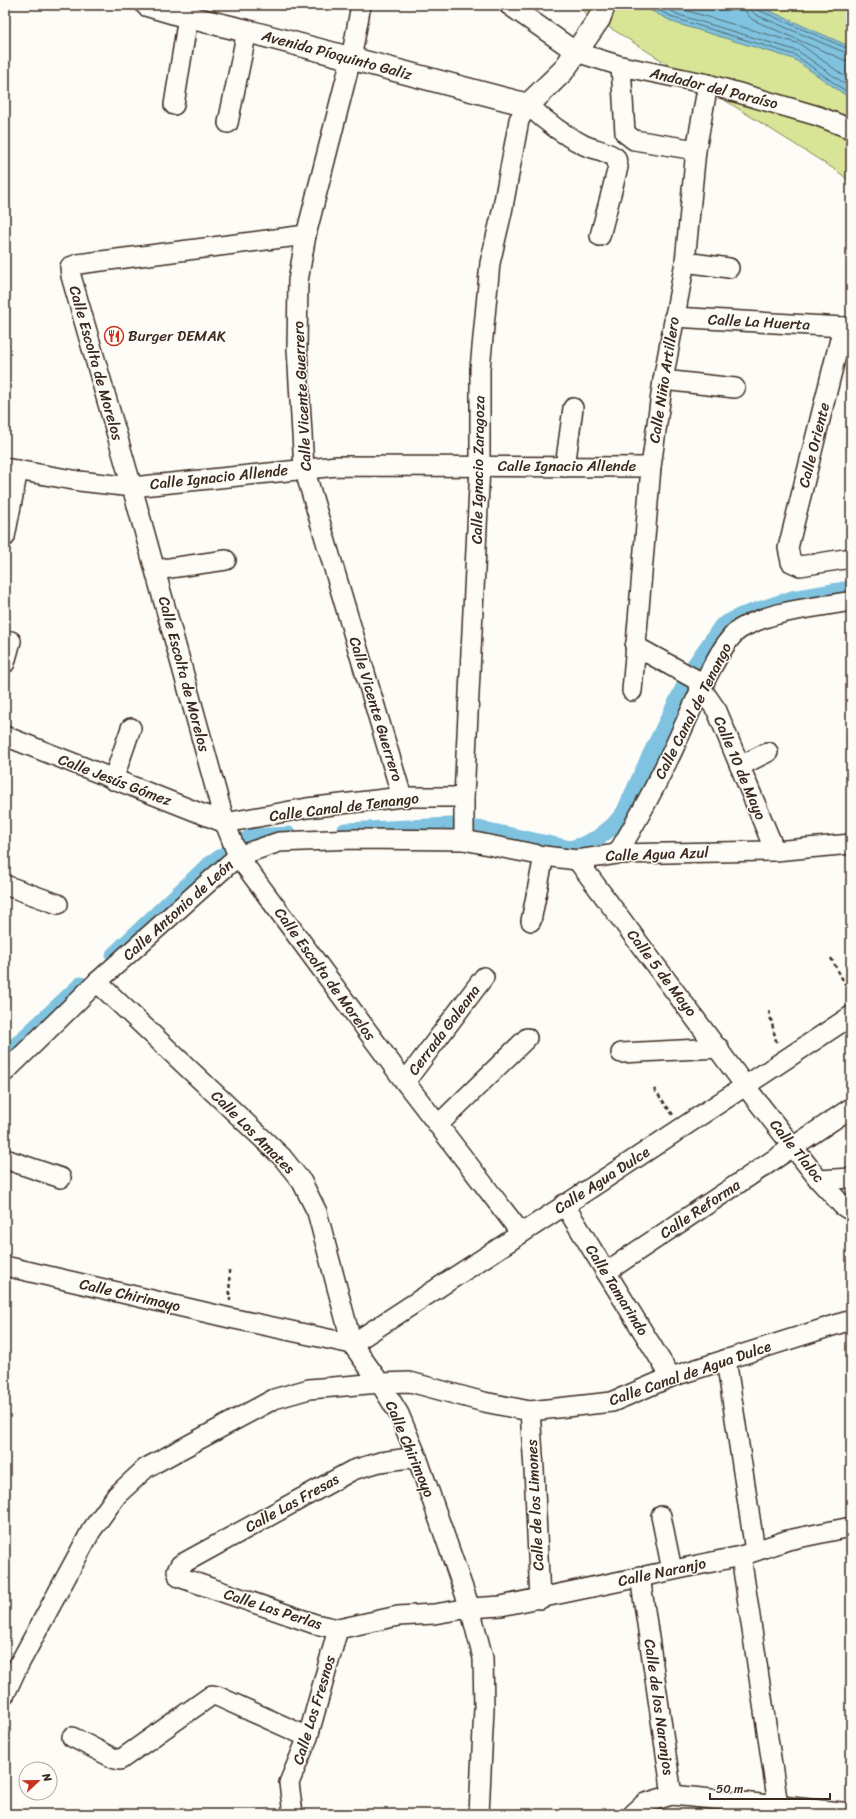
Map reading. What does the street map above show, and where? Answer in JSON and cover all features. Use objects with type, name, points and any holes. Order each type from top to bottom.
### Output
[{"type":"street","name":"Avenida Píoquinto Galiz","points":[[146,5],[528,105]]},
{"type":"street","name":"Calle Vicente Guerrero","points":[[361,5],[351,59],[306,235],[298,281],[297,349],[304,468],[402,797]]},
{"type":"street","name":"Andador del Paraíso","points":[[508,5],[576,52],[621,66],[708,84],[818,116],[851,129]]},
{"type":"street","points":[[600,236],[618,167],[616,158],[606,151],[585,146],[555,128],[528,105],[563,72],[602,12]]},
{"type":"street","points":[[174,105],[188,17]]},
{"type":"street","points":[[228,123],[247,31]]},
{"type":"street","points":[[621,66],[625,133],[634,140],[696,150]]},
{"type":"street","name":"Calle Niño Artillero","points":[[635,646],[651,467],[663,380],[685,262],[696,150],[708,84]]},
{"type":"street","name":"Calle Ignacio Zaragoza","points":[[464,834],[464,801],[480,466],[480,369],[490,263],[502,212],[519,120],[528,105]]},
{"type":"street","name":"Calle Escolta de Morelos","points":[[306,235],[78,264],[70,267],[70,276],[156,570],[231,839],[405,1082],[521,1234]]},
{"type":"street","points":[[685,262],[729,268]]},
{"type":"street","name":"Calle La Huerta","points":[[674,317],[847,328]]},
{"type":"street","name":"Calle Oriente","points":[[847,328],[788,548],[791,562],[800,566],[851,558]]},
{"type":"street","points":[[663,380],[735,388]]},
{"type":"street","points":[[565,467],[573,408]]},
{"type":"street","name":"Calle Ignacio Allende","points":[[11,469],[78,481],[132,487],[304,468],[336,466],[651,467]]},
{"type":"street","points":[[5,537],[11,469]]},
{"type":"street","points":[[156,570],[226,560]]},
{"type":"street","name":"Calle Canal de Tenango","points":[[617,854],[670,757],[692,679],[727,641],[739,630],[753,623],[782,613],[851,601]]},
{"type":"street","points":[[5,663],[11,641]]},
{"type":"street","points":[[632,691],[635,646],[692,679]]},
{"type":"street","name":"Calle 10 de Mayo","points":[[692,679],[717,711],[775,850]]},
{"type":"street","points":[[113,780],[131,728]]},
{"type":"street","name":"Calle Jesús Gómez","points":[[5,736],[113,780],[231,839]]},
{"type":"street","points":[[740,766],[768,752]]},
{"type":"street","name":"Calle Canal de Tenango","points":[[231,839],[307,808],[402,797],[464,801]]},
{"type":"street","name":"Calle Antonio de León","points":[[5,1072],[97,982],[231,839],[279,842],[464,834]]},
{"type":"street","name":"Calle Agua Azul","points":[[464,834],[544,856],[577,860],[617,854],[775,850],[851,844]]},
{"type":"street","points":[[531,921],[544,856]]},
{"type":"street","name":"Calle 5 de Mayo","points":[[577,860],[719,1048],[746,1087]]},
{"type":"street","points":[[6,889],[58,904]]},
{"type":"street","name":"Cerrada Galeana","points":[[405,1082],[484,977]]},
{"type":"street","name":"Calle Los Amates","points":[[97,982],[282,1157],[302,1182],[317,1212],[352,1344]]},
{"type":"street","name":"Calle Agua Dulce","points":[[352,1344],[521,1234],[564,1204],[746,1087],[851,1016]]},
{"type":"street","points":[[438,1125],[526,1038]]},
{"type":"street","points":[[621,1053],[719,1048]]},
{"type":"street","name":"Calle Tlaloc","points":[[746,1087],[819,1180],[844,1206],[851,1211]]},
{"type":"street","name":"Calle Reforma","points":[[606,1272],[851,1108]]},
{"type":"street","points":[[5,1159],[61,1178]]},
{"type":"street","points":[[819,1180],[851,1178]]},
{"type":"street","name":"Calle Tamarindo","points":[[564,1204],[671,1377]]},
{"type":"street","name":"Calle Chirimoyo","points":[[6,1269],[352,1344],[380,1382],[399,1414],[417,1457],[470,1608],[483,1658],[484,1708],[479,1814]]},
{"type":"street","name":"Calle Canal de Agua Dulce","points":[[5,1694],[11,1663],[91,1531],[117,1495],[146,1468],[274,1399],[309,1389],[380,1382],[410,1382],[484,1402],[530,1411],[612,1402],[671,1377],[851,1320]]},
{"type":"street","points":[[726,1359],[778,1805]]},
{"type":"street","name":"Calle de los Limones","points":[[530,1411],[540,1599]]},
{"type":"street","name":"Calle Las Fresas","points":[[177,1571],[180,1565],[353,1470],[380,1462],[417,1457]]},
{"type":"street","points":[[661,1516],[672,1570]]},
{"type":"street","name":"Calle Naranjo","points":[[470,1608],[501,1606],[540,1599],[640,1576],[748,1554],[788,1540],[851,1527]]},
{"type":"street","name":"Calle Las Perlas","points":[[177,1571],[179,1577],[183,1580],[315,1624],[338,1629],[398,1616],[434,1614],[470,1608]]},
{"type":"street","name":"Calle de los Naranjos","points":[[634,1814],[645,1804],[672,1795],[640,1576]]},
{"type":"street","name":"Calle Los Fresnos","points":[[293,1814],[289,1783],[308,1736],[338,1629]]},
{"type":"street","points":[[72,1737],[115,1759],[120,1760],[212,1694],[308,1736]]},
{"type":"street","points":[[672,1795],[851,1813]]},
{"type":"path","points":[[831,958],[851,995]]},
{"type":"path","points":[[769,1011],[781,1063]]},
{"type":"path","points":[[654,1089],[682,1128]]},
{"type":"path","points":[[229,1270],[230,1318]]},
{"type":"green space","points":[[574,5],[851,5],[851,182],[837,171]]},
{"type":"water","points":[[635,5],[756,5],[851,47],[851,99],[794,59],[675,23],[652,11]]},
{"type":"waterway","points":[[345,831],[451,826],[484,830],[570,849],[598,838],[613,826],[624,813],[650,756],[695,665],[722,626],[741,616],[792,599],[851,589]]},
{"type":"waterway","points":[[114,955],[208,866],[251,837],[289,835]]},
{"type":"waterway","points":[[5,1056],[81,985]]},
{"type":"place","name":"Burger DEMAK","points":[[114,336]]}]
